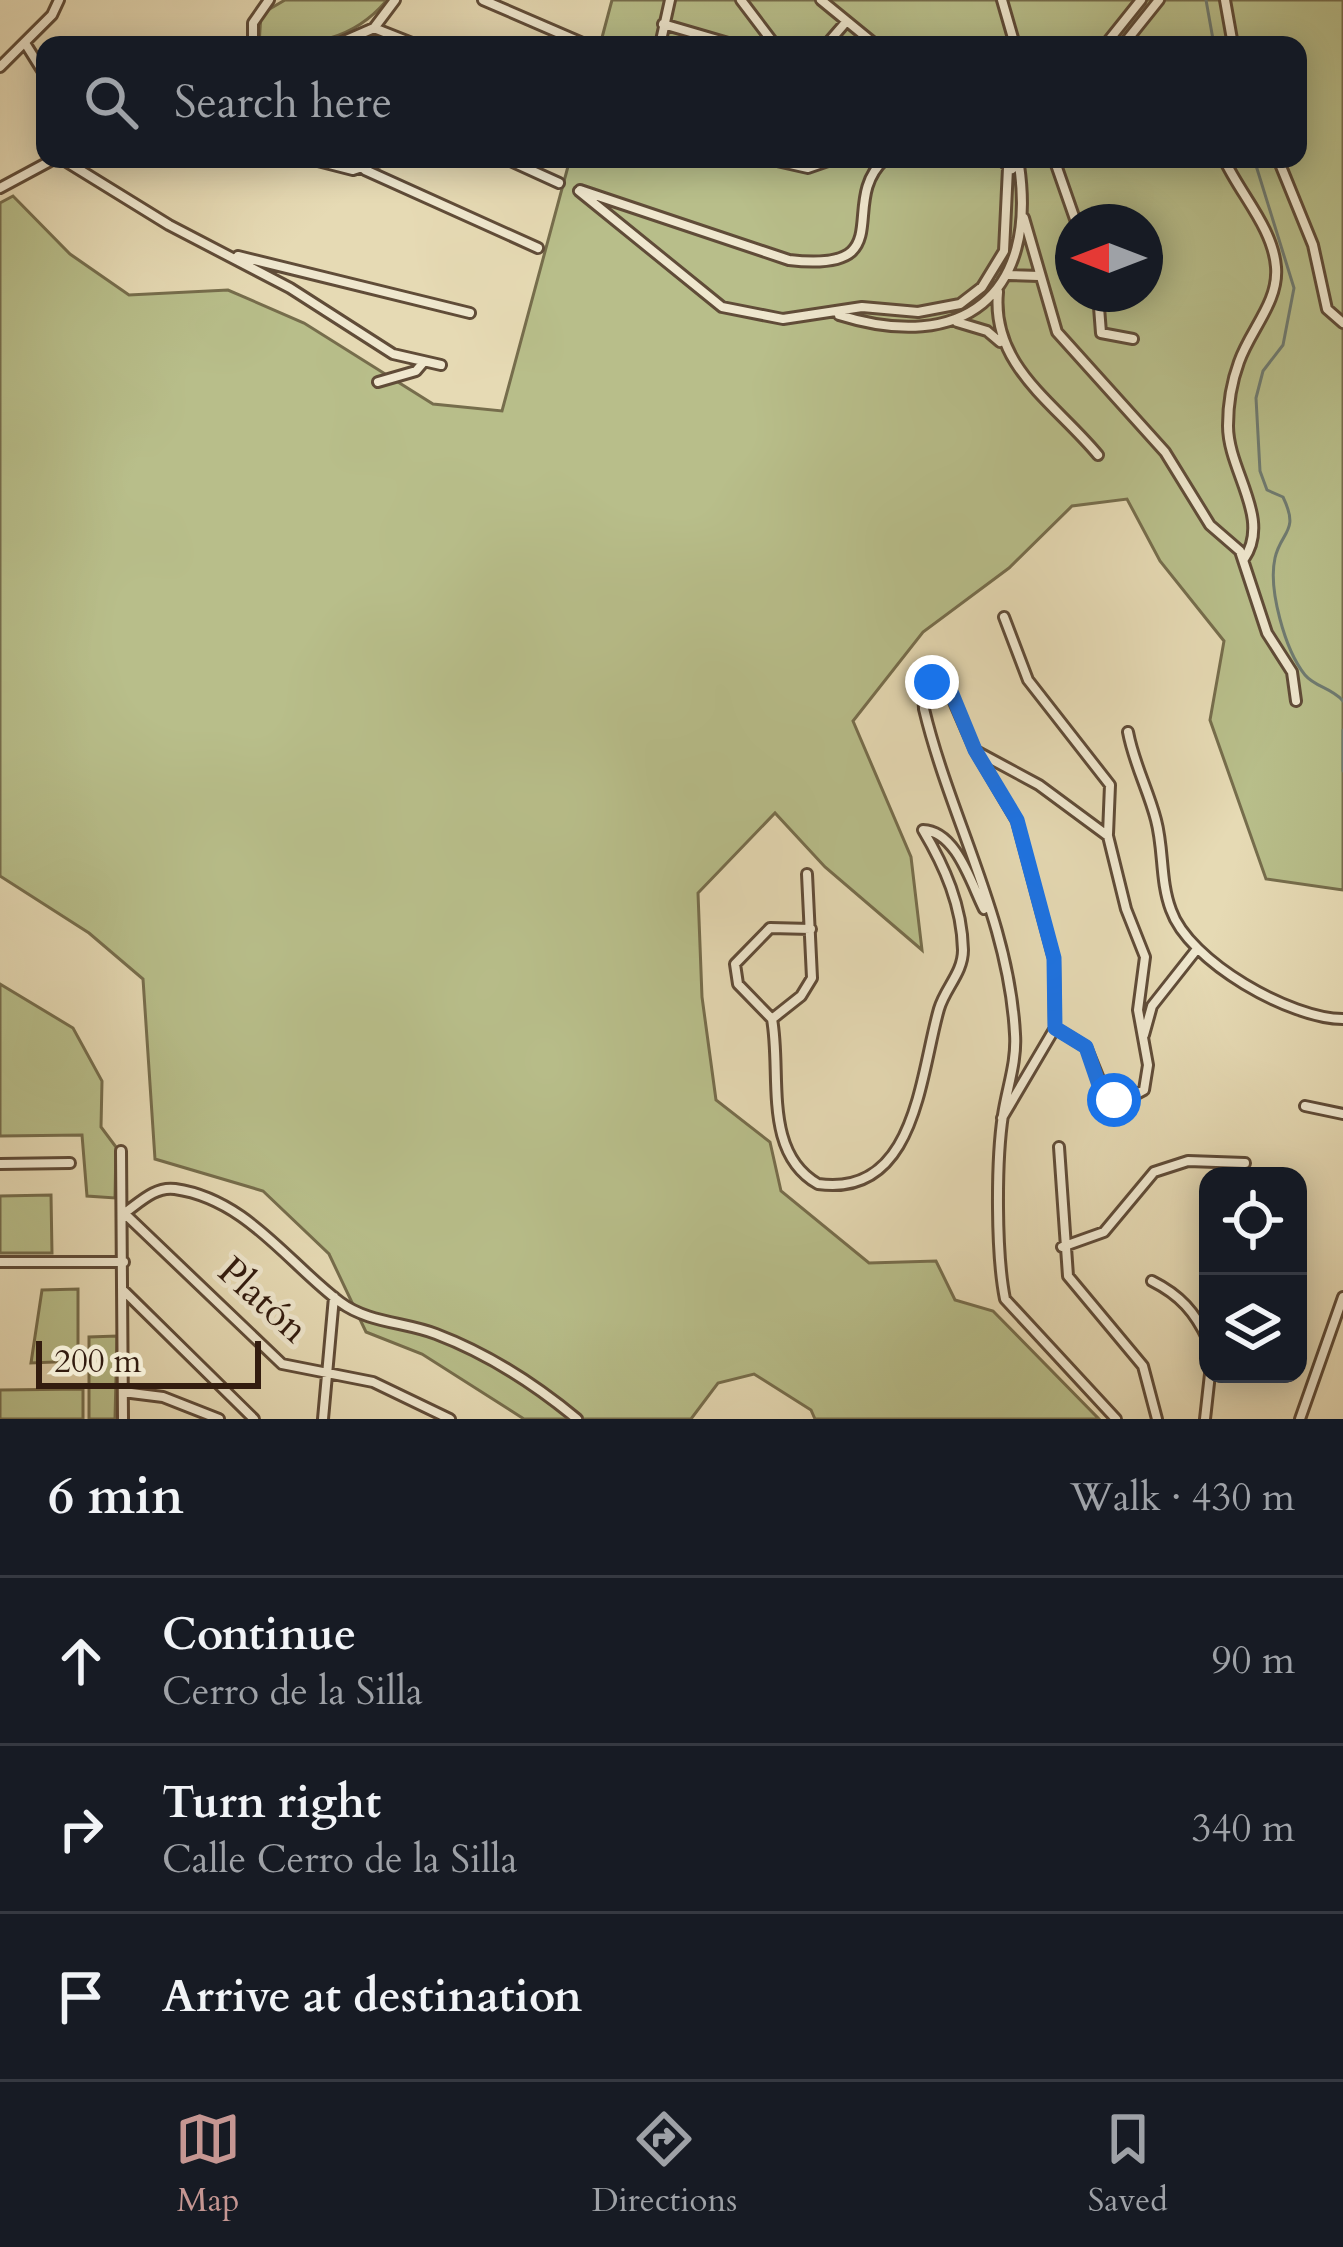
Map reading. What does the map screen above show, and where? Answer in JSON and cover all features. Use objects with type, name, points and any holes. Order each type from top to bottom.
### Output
[{"type":"street","points":[[0,68],[58,0]]},
{"type":"street","points":[[254,36],[253,23],[269,0]]},
{"type":"street","points":[[356,36],[374,28],[395,0]]},
{"type":"street","points":[[483,0],[566,36]]},
{"type":"street","points":[[662,36],[670,0]]},
{"type":"street","points":[[741,0],[768,36]]},
{"type":"street","points":[[821,0],[864,36]]},
{"type":"street","points":[[1002,0],[1012,36]]},
{"type":"street","points":[[1112,36],[1141,0]]},
{"type":"street","points":[[1225,0],[1231,36]]},
{"type":"street","points":[[1130,36],[1157,1]]},
{"type":"street","points":[[833,36],[845,22]]},
{"type":"street","points":[[664,24],[705,36]]},
{"type":"street","points":[[374,28],[394,36]]},
{"type":"street","points":[[25,43],[36,61]]},
{"type":"street","points":[[0,188],[40,168]]},
{"type":"street","points":[[74,168],[393,354],[441,365]]},
{"type":"street","points":[[336,168],[365,170],[538,248]]},
{"type":"street","points":[[365,170],[369,168]]},
{"type":"street","points":[[527,168],[559,182]]},
{"type":"street","points":[[878,168],[871,178],[859,244],[833,262],[789,260],[579,192],[722,307],[783,319],[960,304],[996,270],[1009,224],[1008,168]]},
{"type":"street","points":[[1021,168],[1024,218],[1057,332],[1165,452],[1210,525],[1244,559],[1267,633],[1292,672],[1296,701]]},
{"type":"street","points":[[1057,168],[1070,204]]},
{"type":"street","points":[[1229,168],[1267,234],[1277,276],[1238,364],[1231,397],[1232,460],[1255,536],[1244,559]]},
{"type":"street","points":[[1282,168],[1313,245],[1328,309],[1343,322]]},
{"type":"street","points":[[955,322],[998,292],[1009,275],[1024,218]]},
{"type":"street","points":[[227,254],[470,313]]},
{"type":"street","points":[[1009,275],[1040,277]]},
{"type":"street","points":[[998,292],[1000,342]]},
{"type":"street","points":[[884,323],[886,307]]},
{"type":"street","points":[[917,326],[918,311]]},
{"type":"street","points":[[1098,312],[1100,333],[1133,339]]},
{"type":"street","points":[[837,315],[917,326],[955,322],[987,331],[1098,454]]},
{"type":"street","points":[[378,382],[416,371],[424,363]]},
{"type":"street","points":[[1004,617],[1028,680],[1110,785],[1108,836],[1126,909],[1145,957],[1138,1010],[1148,1066],[1144,1090],[1137,1097],[1114,1100],[1099,1085],[1086,1047],[1055,1028]]},
{"type":"street","points":[[1002,1118],[1055,1028],[1054,958],[1017,820],[975,750],[947,686],[926,685],[922,697],[932,745],[973,848],[1009,982],[1016,1033],[1002,1118],[1005,1299],[1115,1419]]},
{"type":"street","points":[[1128,732],[1139,784],[1156,821],[1171,913],[1197,949],[1306,1016],[1343,1019]]},
{"type":"street","points":[[975,750],[1039,785],[1108,836]]},
{"type":"street","points":[[811,929],[770,928],[735,964],[738,984],[772,1019],[781,1138],[790,1161],[818,1184],[850,1183],[874,1174],[904,1138],[942,999],[962,961],[950,878],[923,830],[936,831],[950,844],[990,920]]},
{"type":"street","points":[[772,1019],[808,988],[807,874]]},
{"type":"street","points":[[1143,1042],[1152,1006],[1197,949]]},
{"type":"street","points":[[1305,1106],[1343,1114]]},
{"type":"street","points":[[1059,1147],[1062,1247],[1074,1288],[1143,1366],[1157,1419]]},
{"type":"street","points":[[121,1151],[122,1419]]},
{"type":"street","points":[[1062,1247],[1104,1232],[1154,1172],[1188,1161],[1245,1163]]},
{"type":"street","points":[[0,1164],[70,1163]]},
{"type":"street","points":[[124,1212],[161,1190],[183,1191],[269,1236],[334,1297],[361,1314],[450,1340],[535,1384],[577,1419]]},
{"type":"street","name":"Platón","points":[[124,1212],[282,1364],[373,1382],[450,1419]]},
{"type":"street","points":[[0,1262],[124,1262]]},
{"type":"street","points":[[1152,1281],[1176,1293],[1199,1320]]},
{"type":"street","points":[[124,1291],[254,1419]]},
{"type":"street","points":[[323,1419],[334,1297]]},
{"type":"street","points":[[1300,1419],[1343,1297]]},
{"type":"street","points":[[1204,1419],[1209,1383]]},
{"type":"street","points":[[123,1392],[163,1397],[219,1419]]},
{"type":"green space","points":[[285,0],[387,0],[360,25],[335,36],[260,36],[261,14]]},
{"type":"green space","points":[[612,0],[1343,0],[1343,890],[1266,879],[1210,720],[1224,641],[1160,561],[1127,499],[1072,506],[1009,568],[923,632],[853,721],[911,857],[922,950],[825,867],[775,813],[698,893],[702,997],[716,1100],[770,1142],[781,1191],[869,1263],[936,1261],[955,1300],[993,1311],[1099,1419],[815,1419],[811,1410],[754,1374],[718,1383],[691,1419],[524,1419],[422,1354],[366,1332],[329,1254],[263,1191],[155,1159],[143,979],[89,933],[0,876],[0,203],[13,196],[70,254],[129,295],[228,290],[304,323],[433,404],[502,411],[568,168],[1307,168],[1307,36],[602,36]]},
{"type":"green space","points":[[0,984],[73,1028],[102,1081],[101,1127],[116,1147],[115,1198],[87,1196],[82,1135],[0,1136]]},
{"type":"green space","points":[[51,1195],[52,1253],[0,1253],[0,1196]]},
{"type":"green space","points":[[78,1289],[78,1361],[31,1363],[42,1290]]},
{"type":"green space","points":[[117,1336],[115,1419],[89,1419],[89,1337]]},
{"type":"green space","points":[[83,1389],[83,1419],[0,1419],[0,1390]]},
{"type":"waterway","points":[[1206,0],[1212,36]]},
{"type":"waterway","points":[[1257,168],[1294,288],[1283,345],[1263,371],[1256,398],[1260,471],[1267,490],[1283,497],[1290,518],[1275,558],[1276,602],[1291,651],[1305,675],[1343,701]]},
{"type":"waterway","points":[[1343,730],[1343,771]]},
{"type":"route","points":[[932,682],[947,686],[952,694],[962,726],[1017,820],[1054,958],[1055,1028],[1086,1047],[1099,1085],[1114,1100]]}]
